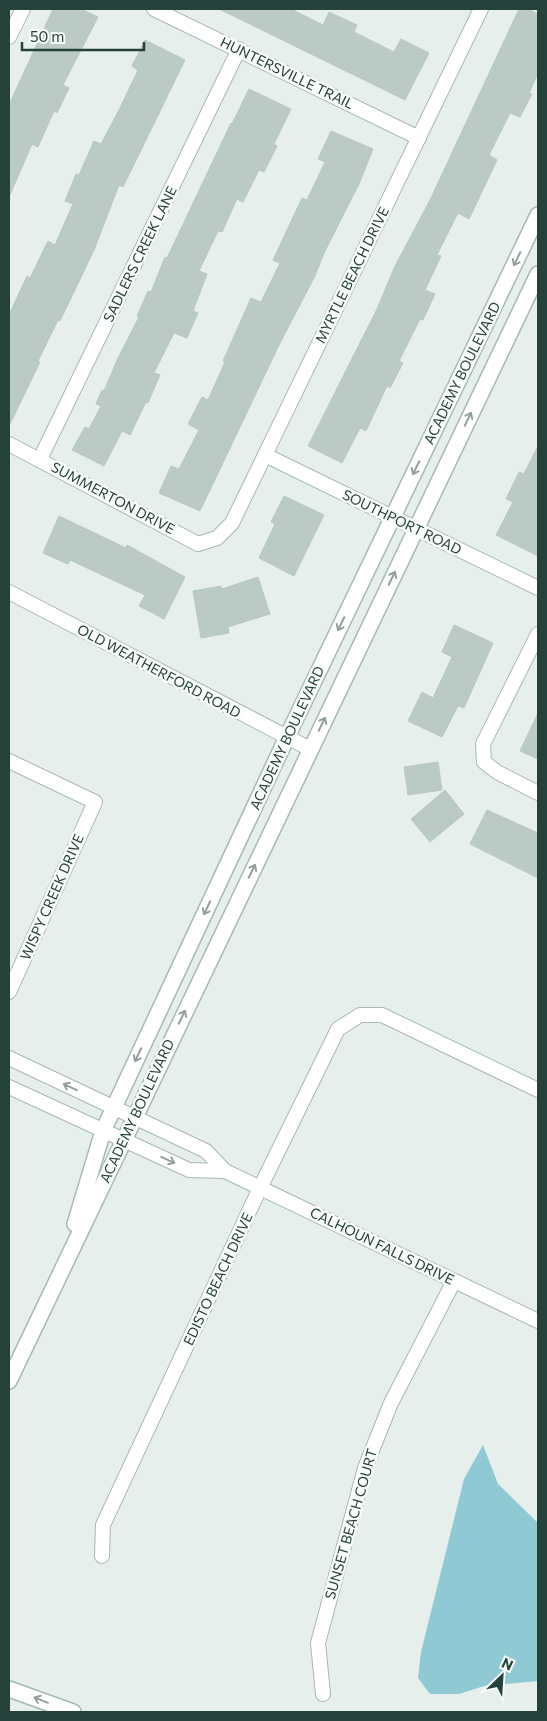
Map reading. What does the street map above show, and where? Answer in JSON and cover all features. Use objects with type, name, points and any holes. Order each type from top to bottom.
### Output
[{"type":"main road","name":"ACADEMY BOULEVARD","points":[[61,1271],[103,1131],[287,737],[538,215]]},
{"type":"main road","name":"ACADEMY BOULEVARD","points":[[9,1382],[538,274]]},
{"type":"main road","points":[[9,1689],[72,1712]]},
{"type":"street","points":[[9,37],[23,9]]},
{"type":"street","name":"HUNTERSVILLE TRAIL","points":[[154,9],[419,138]]},
{"type":"street","name":"MYRTLE BEACH DRIVE","points":[[217,538],[232,523],[482,9]]},
{"type":"street","name":"SADLERS CREEK LANE","points":[[40,459],[239,49]]},
{"type":"street","name":"SUMMERTON DRIVE","points":[[9,444],[198,544],[217,538]]},
{"type":"street","name":"SOUTHPORT ROAD","points":[[265,455],[538,588]]},
{"type":"street","name":"OLD WEATHERFORD ROAD","points":[[9,592],[310,749]]},
{"type":"street","points":[[538,634],[484,744],[484,762],[497,772],[538,793]]},
{"type":"street","name":"WISPY CREEK DRIVE","points":[[9,761],[95,802],[9,992]]},
{"type":"street","name":"EDISTO BEACH DRIVE","points":[[102,1556],[103,1525],[260,1188],[338,1029],[360,1015],[382,1016],[538,1090]]},
{"type":"street","name":"CALHOUN FALLS DRIVE","points":[[9,1058],[206,1151],[225,1171],[538,1321]]},
{"type":"street","name":"CALHOUN FALLS DRIVE","points":[[9,1087],[189,1170],[225,1171]]},
{"type":"street","name":"SUNSET BEACH COURT","points":[[323,1694],[318,1643],[364,1468],[391,1403],[454,1281]]},
{"type":"water","points":[[483,1445],[498,1484],[538,1523],[538,1681],[484,1686],[459,1694],[430,1694],[418,1678],[421,1652],[464,1479]]},
{"type":"building","points":[[53,9],[81,9],[98,17],[63,85],[69,88],[57,113],[54,111],[38,147],[32,144],[9,197],[9,105]]},
{"type":"building","points":[[219,9],[291,9],[323,25],[329,12],[357,25],[354,32],[394,52],[401,39],[429,53],[405,100]]},
{"type":"building","points":[[519,9],[528,9],[538,14],[538,73],[529,93],[532,94],[520,117],[510,113],[489,155],[497,160],[469,219],[458,213],[437,255],[441,256],[425,290],[435,294],[423,320],[420,319],[399,361],[403,363],[390,388],[387,386],[366,431],[360,428],[342,463],[308,446],[377,309],[395,266],[430,200]]},
{"type":"building","points":[[145,40],[185,60],[123,187],[119,185],[94,250],[60,321],[58,320],[38,361],[40,362],[9,426],[9,315],[27,276],[30,278],[48,241],[55,245],[73,204],[65,201],[76,174],[79,175],[94,141],[101,144],[119,110],[138,70],[132,66]]},
{"type":"building","points":[[249,89],[291,109],[274,144],[277,146],[264,172],[259,170],[243,202],[237,199],[222,232],[218,231],[199,271],[207,274],[193,311],[198,313],[187,338],[174,333],[154,373],[160,375],[148,403],[146,402],[130,435],[122,431],[104,466],[72,450],[85,427],[89,429],[101,406],[96,404],[139,317],[137,316],[148,291],[151,292],[165,257],[167,258]]},
{"type":"building","points":[[331,131],[373,149],[359,184],[325,251],[314,278],[280,343],[200,511],[159,493],[171,466],[179,469],[199,430],[188,424],[202,397],[208,400],[251,298],[261,302],[280,263],[273,260],[302,198],[307,200],[325,162],[318,159]]},
{"type":"building","points":[[538,446],[538,556],[496,535],[513,502],[506,499],[519,472],[524,474]]},
{"type":"building","points":[[284,496],[324,515],[294,576],[259,558],[275,524],[271,522]]},
{"type":"building","points":[[59,516],[126,548],[127,545],[185,577],[164,619],[139,606],[145,595],[70,560],[68,564],[43,553]]},
{"type":"building","points":[[258,577],[270,614],[228,627],[229,633],[201,638],[193,591],[221,586],[222,589]]},
{"type":"building","points":[[454,625],[493,643],[464,708],[458,706],[442,737],[408,721],[422,692],[433,698],[452,657],[442,652]]},
{"type":"building","points":[[538,713],[538,759],[520,751]]},
{"type":"building","points":[[438,762],[442,790],[408,795],[404,767]]},
{"type":"building","points":[[445,790],[464,814],[430,842],[411,819]]},
{"type":"building","points":[[487,810],[538,833],[538,878],[470,844]]}]
